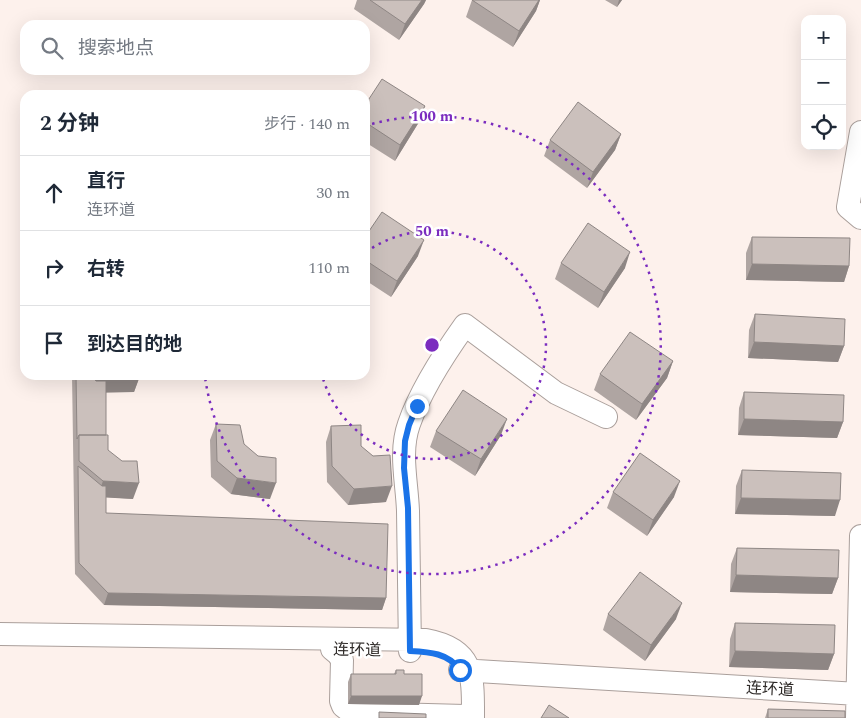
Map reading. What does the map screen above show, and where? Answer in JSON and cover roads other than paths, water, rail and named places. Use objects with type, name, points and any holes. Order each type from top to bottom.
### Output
[{"type":"street","points":[[861,132],[848,207],[861,218]]},
{"type":"street","points":[[409,646],[408,508],[404,468],[405,441],[409,425],[428,385],[465,325],[556,393],[606,417]]},
{"type":"street","points":[[857,718],[860,650],[861,536]]},
{"type":"street","points":[[0,634],[409,646],[426,640],[438,642],[449,647],[464,660],[465,670],[474,688],[469,715],[352,713],[346,710],[341,701],[342,660],[332,649]]},
{"type":"street","name":"连环道","points":[[0,644],[332,649],[409,646]]},
{"type":"street","name":"连环道","points":[[465,670],[858,694]]}]
